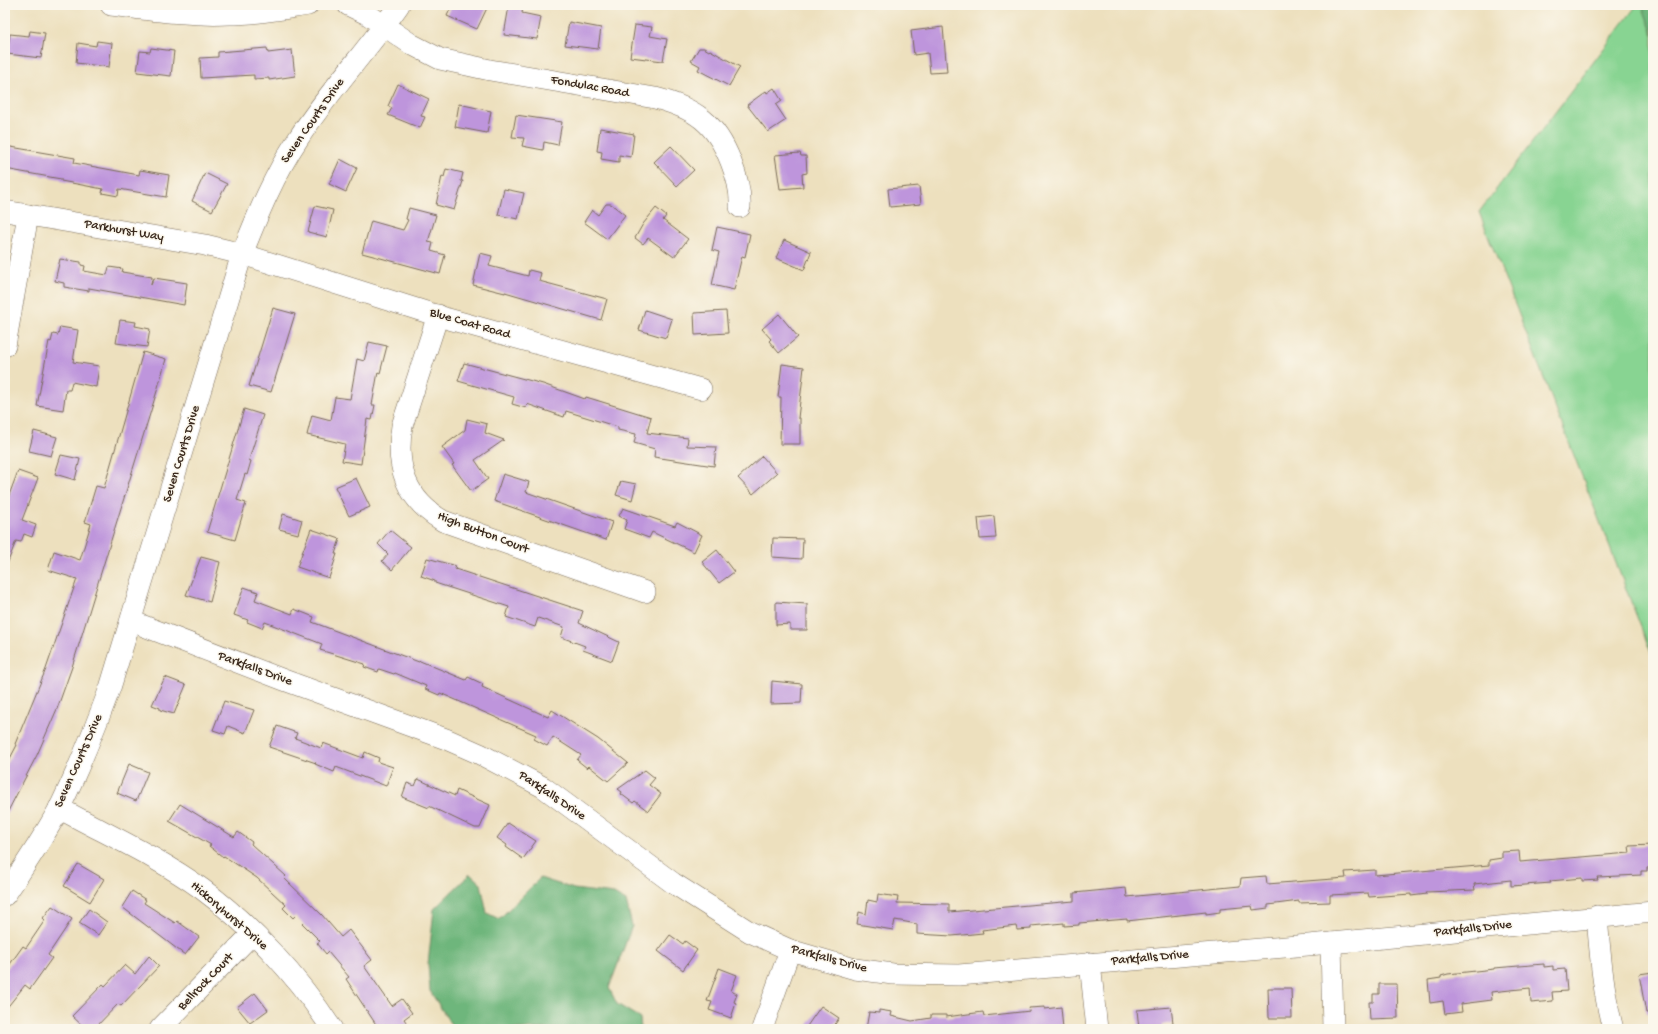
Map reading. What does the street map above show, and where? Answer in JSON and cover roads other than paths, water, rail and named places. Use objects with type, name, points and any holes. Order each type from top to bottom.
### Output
[{"type":"street","points":[[111,5],[184,14],[229,14],[262,12],[308,5]]},
{"type":"street","name":"Fondulac Road","points":[[348,5],[367,14],[411,44],[440,59],[490,70],[674,102],[689,110],[711,126],[720,138],[735,171],[740,196],[740,207]]},
{"type":"street","name":"Seven Courts Drive","points":[[5,895],[26,864],[59,808],[90,740],[110,688],[242,254],[274,180],[298,138],[384,27],[399,5]]},
{"type":"street","name":"Parkhurst Way","points":[[5,211],[205,245],[242,254]]},
{"type":"street","points":[[5,346],[28,215]]},
{"type":"street","name":"Blue Coat Road","points":[[242,254],[438,315],[701,389]]},
{"type":"street","name":"High Button Court","points":[[438,315],[402,426],[400,440],[399,452],[401,466],[405,479],[416,498],[424,507],[443,521],[645,592]]},
{"type":"street","name":"Parkfalls Drive","points":[[131,621],[284,680],[446,739],[513,770],[542,787],[706,906],[750,932],[790,950],[855,969],[893,974],[959,975],[1331,943],[1597,916],[1653,912]]},
{"type":"street","name":"Hickoryhurst Drive","points":[[59,808],[161,864],[202,889],[252,934],[287,971],[332,1029]]},
{"type":"street","points":[[1597,916],[1601,970],[1607,1006],[1614,1029]]},
{"type":"street","name":"Bellrock Court","points":[[160,1029],[252,934]]},
{"type":"street","points":[[1331,943],[1333,1029]]},
{"type":"street","points":[[762,1029],[790,950]]},
{"type":"street","points":[[1090,963],[1097,1029]]}]
